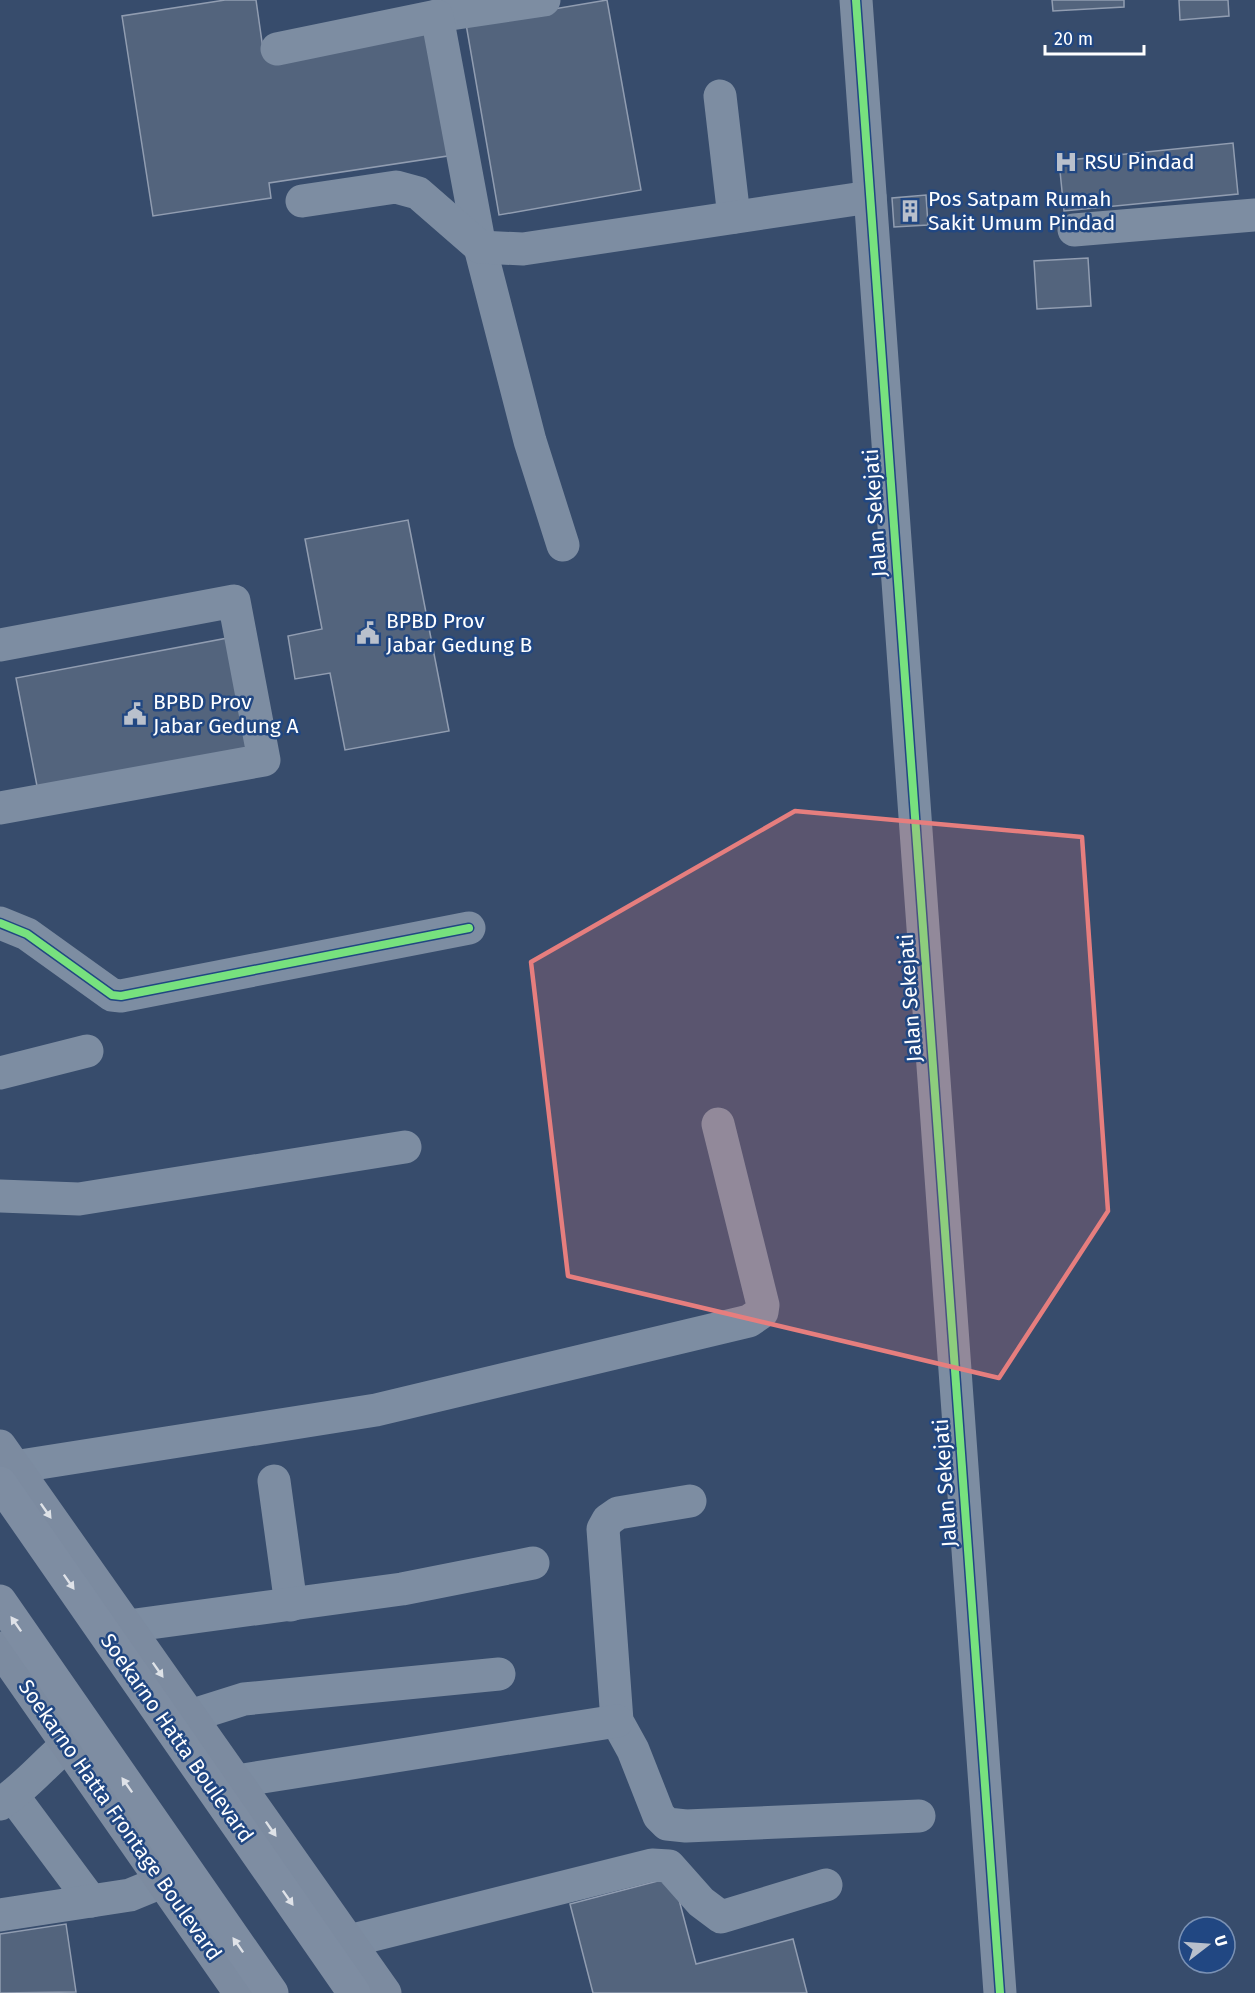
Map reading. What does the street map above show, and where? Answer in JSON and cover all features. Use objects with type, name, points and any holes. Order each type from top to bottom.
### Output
[{"type":"highway","name":"Soekarno Hatta Boulevard","points":[[5,1465],[354,1993]]},
{"type":"highway","points":[[0,1601],[272,1993]]},
{"type":"main road","points":[[5,1465],[128,1626],[385,1993]]},
{"type":"main road","name":"Soekarno Hatta Frontage Boulevard","points":[[3,1657],[164,1881],[240,1993]]},
{"type":"street","points":[[276,49],[437,16],[544,0]]},
{"type":"street","name":"Jalan Sekejati","points":[[856,0],[1000,1993]]},
{"type":"street","points":[[437,16],[480,247],[530,441],[563,545]]},
{"type":"street","points":[[720,96],[734,217]]},
{"type":"street","points":[[302,201],[396,187],[418,193],[480,247],[523,249],[870,197]]},
{"type":"street","points":[[1074,230],[1255,215]]},
{"type":"street","points":[[0,645],[234,601],[264,760],[0,808]]},
{"type":"street","points":[[0,923],[27,934],[115,996],[469,928]]},
{"type":"street","points":[[0,1073],[87,1051]]},
{"type":"street","points":[[5,1465],[376,1410],[749,1321],[762,1312],[763,1305],[718,1124]]},
{"type":"street","points":[[0,1196],[79,1199],[405,1148]]},
{"type":"street","points":[[274,1481],[291,1605]]},
{"type":"street","points":[[690,1501],[618,1514],[604,1524],[617,1721],[633,1750],[659,1816],[667,1824],[686,1826],[919,1816]]},
{"type":"street","points":[[128,1626],[402,1589],[533,1563]]},
{"type":"street","points":[[190,1716],[244,1699],[500,1674]]},
{"type":"street","points":[[237,1781],[617,1721]]},
{"type":"street","points":[[67,1745],[43,1764],[7,1800],[91,1901]]},
{"type":"street","points":[[349,1941],[652,1865],[669,1866],[701,1902],[721,1917],[826,1885]]},
{"type":"street","points":[[0,1915],[130,1895],[164,1881]]},
{"type":"highlighted area","points":[[795,811],[1082,837],[1108,1211],[999,1378],[568,1276],[531,962]]},
{"type":"building","points":[[225,0],[256,0],[264,56],[435,29],[454,155],[269,183],[271,198],[153,216],[122,16]]},
{"type":"building","points":[[607,0],[641,190],[499,215],[466,24]]},
{"type":"building","points":[[1052,0],[1124,0],[1124,7],[1053,11]]},
{"type":"building","points":[[1179,0],[1228,0],[1229,16],[1180,20]]},
{"type":"building","points":[[1233,143],[1238,194],[1064,211],[1059,161]]},
{"type":"building","name":"Pos Satpam Rumah Sakit Umum Pindad","points":[[926,195],[928,225],[894,227],[892,198]]},
{"type":"building","points":[[1088,258],[1091,306],[1037,309],[1034,261]]},
{"type":"building","name":"BPBD Prov Jabar Gedung B","points":[[408,520],[449,731],[345,750],[330,673],[295,679],[288,636],[322,629],[305,539]]},
{"type":"building","name":"BPBD Prov Jabar Gedung A","points":[[233,637],[254,750],[38,791],[16,678]]},
{"type":"building","points":[[673,1877],[696,1964],[793,1939],[807,1993],[593,1993],[570,1904]]},
{"type":"building","points":[[66,1924],[76,1992],[0,1993],[0,1934]]},
{"type":"cycle path","points":[[856,0],[1000,1993]]},
{"type":"cycle path","points":[[0,923],[27,934],[112,995],[121,996],[469,928]]},
{"type":"place","name":"RSU Pindad","points":[[1066,162]]},
{"type":"place","name":"Pos Satpam Rumah Sakit Umum Pindad","points":[[910,211]]},
{"type":"place","name":"BPBD Prov Jabar Gedung B","points":[[368,633]]},
{"type":"place","name":"BPBD Prov Jabar Gedung A","points":[[135,714]]}]
